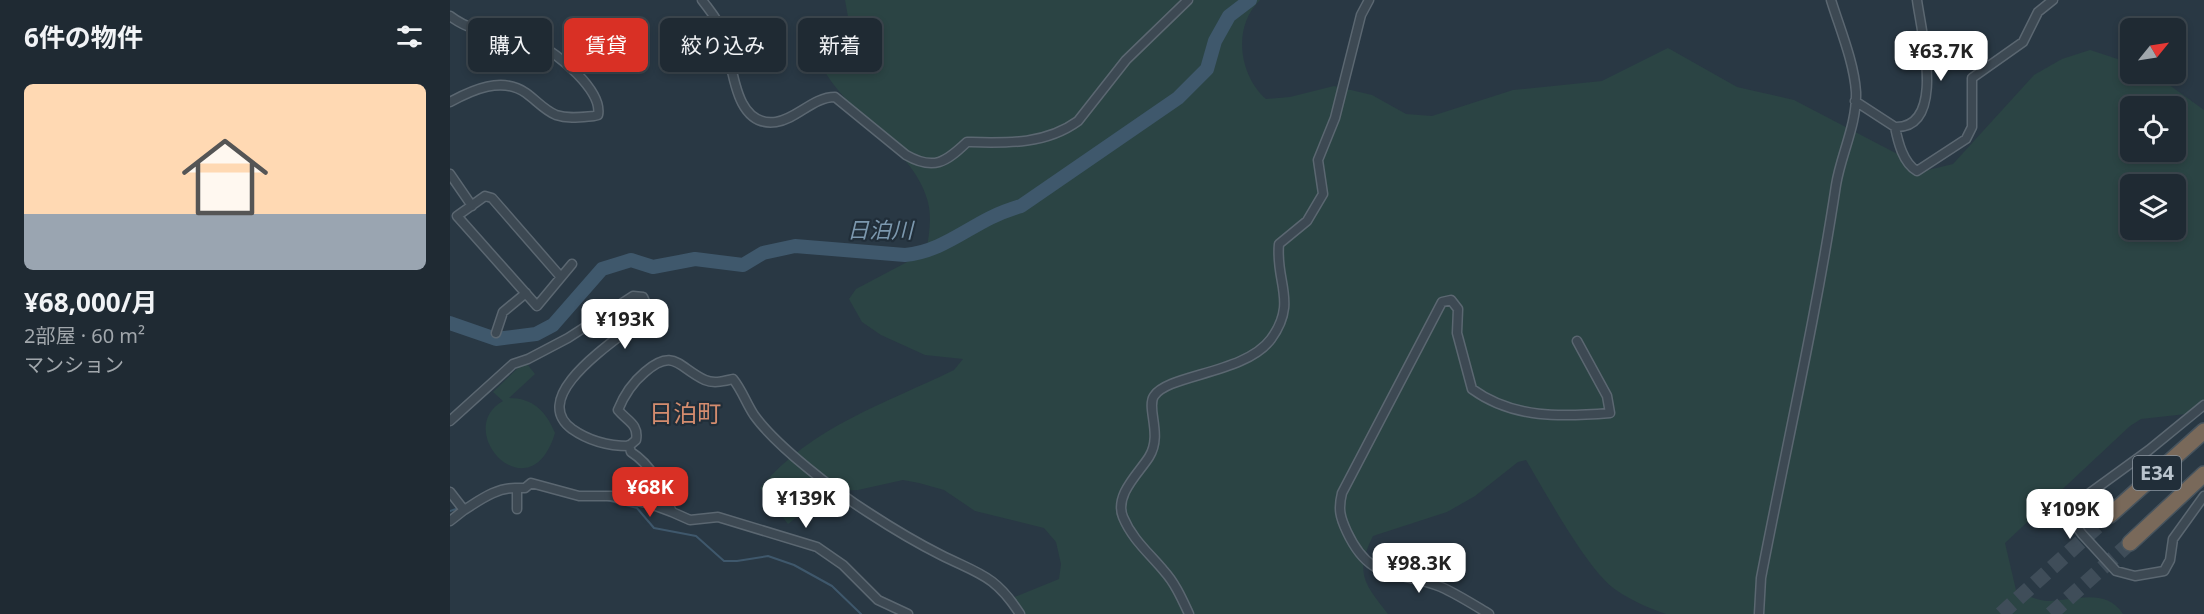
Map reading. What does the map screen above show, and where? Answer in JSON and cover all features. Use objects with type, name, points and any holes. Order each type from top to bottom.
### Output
[{"type":"highway","name":"E34","points":[[2110,515],[2204,431]]},
{"type":"highway","name":"E34","points":[[2130,543],[2204,474]]},
{"type":"street","points":[[702,0],[723,33],[738,93],[746,111],[754,118],[765,122],[778,122],[826,97],[835,97],[906,155],[918,162],[933,163],[947,161],[967,142],[1022,142],[1050,137],[1068,128],[1078,121],[1126,60],[1188,0]]},
{"type":"street","points":[[1189,614],[1164,571],[1139,544],[1122,515],[1121,503],[1125,492],[1151,454],[1157,436],[1152,403],[1154,395],[1173,383],[1215,372],[1256,354],[1271,339],[1283,315],[1286,301],[1277,259],[1279,244],[1307,221],[1323,194],[1318,160],[1335,118],[1361,15],[1369,0]]},
{"type":"street","points":[[1759,614],[1763,567],[1826,256],[1836,181],[1850,136],[1855,101],[1852,69],[1831,0]]},
{"type":"street","points":[[1855,101],[1895,127],[1905,128],[1920,116],[1928,80],[1917,0]]},
{"type":"street","points":[[1895,127],[1903,154],[1917,171],[1966,139],[1972,127],[1972,78],[2023,42],[2038,12],[2053,0]]},
{"type":"street","points":[[450,16],[476,31],[535,43],[547,49],[578,75],[596,100],[599,110],[594,116],[559,116],[548,111],[525,92],[511,86],[478,89],[450,102]]},
{"type":"street","points":[[450,174],[472,206]]},
{"type":"street","points":[[560,276],[492,198],[485,196],[457,216],[537,306],[572,264]]},
{"type":"street","points":[[500,329],[503,312],[526,293]]},
{"type":"street","points":[[450,422],[513,364],[528,359],[568,338],[633,296],[643,297],[647,306],[645,316],[572,376],[564,388],[561,401],[565,422],[573,429],[605,445],[629,445],[636,440],[638,432],[618,410],[637,379],[656,362],[669,359],[681,363],[705,380],[717,383],[733,379],[743,392],[753,414],[790,453],[867,512],[941,555],[978,570],[996,583],[1020,614]]},
{"type":"street","points":[[1489,614],[1442,587],[1380,571],[1363,560],[1340,517],[1338,506],[1342,493],[1443,302],[1451,300],[1458,309],[1457,333],[1472,389],[1497,403],[1537,415],[1565,417],[1610,413],[1607,396],[1577,341]]},
{"type":"street","points":[[2204,405],[2149,450],[2083,498],[2075,512],[2077,527],[2116,571],[2136,576],[2164,571],[2170,560],[2173,539],[2204,496]]},
{"type":"street","points":[[629,445],[631,452],[641,459],[652,472],[672,512]]},
{"type":"street","points":[[517,509],[524,486]]},
{"type":"street","points":[[450,521],[463,508],[491,493],[524,486],[579,496],[610,496],[648,503],[690,520],[718,518],[776,532],[817,547],[843,565],[878,600],[908,614]]},
{"type":"street","points":[[450,492],[463,508]]},
{"type":"green space","points":[[845,0],[1260,0],[1245,23],[1242,51],[1250,77],[1266,99],[1290,97],[1334,86],[1372,95],[1406,114],[1432,116],[1513,90],[1602,81],[1668,48],[1737,87],[1794,100],[1928,170],[1953,164],[2034,75],[2062,59],[2090,50],[2120,60],[2120,84],[2168,84],[2185,96],[2120,96],[2120,162],[2186,162],[2186,97],[2204,110],[2204,412],[2141,419],[2130,426],[2005,543],[2016,590],[2043,601],[2098,598],[2116,606],[2123,614],[1666,614],[1628,598],[1605,580],[1580,549],[1526,460],[1518,462],[1475,496],[1447,512],[1373,536],[1367,549],[1363,569],[1368,586],[1388,614],[1015,614],[1010,608],[1012,598],[1059,579],[1061,564],[1056,542],[1044,528],[975,511],[944,490],[903,480],[858,490],[837,491],[810,507],[788,524],[760,488],[780,467],[825,433],[875,406],[954,370],[963,359],[925,355],[881,335],[862,322],[849,299],[856,289],[926,252],[930,221],[928,202],[921,184],[910,167],[835,87],[825,72],[882,72],[882,18],[848,18]]},
{"type":"green space","points":[[527,364],[535,374],[509,398],[525,400],[538,407],[555,433],[543,457],[529,467],[514,467],[500,459],[490,446],[486,430],[489,414],[503,401],[493,392],[521,365]]},
{"type":"waterway","name":"日泊川","points":[[450,323],[496,339],[536,334],[553,325],[602,269],[631,260],[653,267],[695,259],[743,265],[763,253],[795,246],[905,255],[939,246],[990,218],[1021,206],[1178,98],[1207,69],[1215,41],[1229,16],[1250,0]]},
{"type":"waterway","points":[[607,500],[637,508],[654,528],[696,536],[724,561],[768,556],[794,565],[832,586],[861,614]]},
{"type":"waterway","points":[[450,511],[459,508]]},
{"type":"tunnel","points":[[2001,614],[2110,515]]},
{"type":"tunnel","points":[[2051,614],[2130,543]]},
{"type":"district","name":"日泊町","points":[[685,414]]}]
